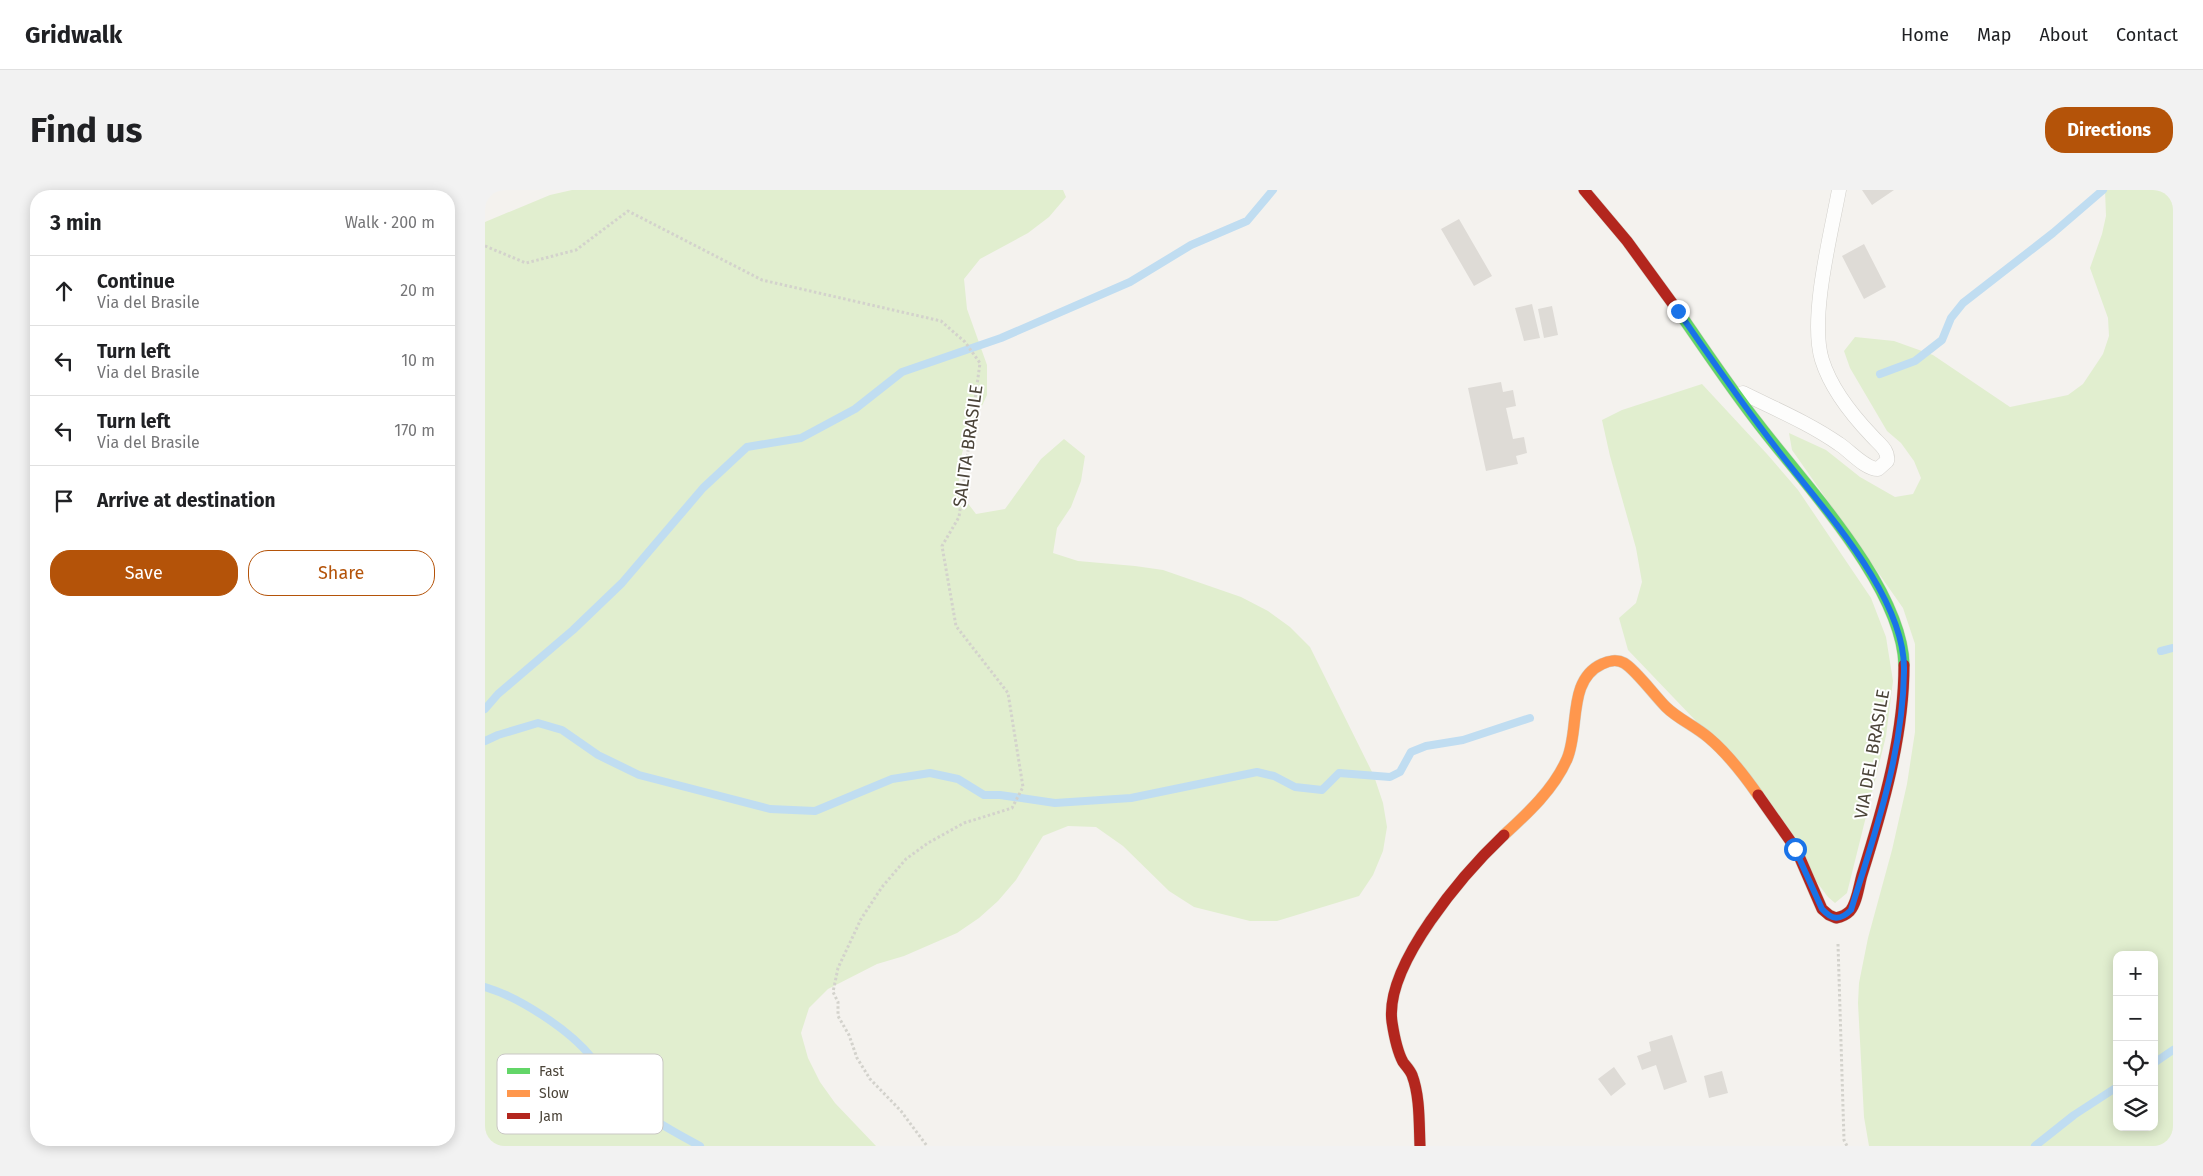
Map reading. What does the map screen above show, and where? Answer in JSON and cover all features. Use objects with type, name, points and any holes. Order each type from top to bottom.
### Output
[{"type":"street","name":"VIA DEL BRASILE","points":[[1584,190],[1627,240],[1731,387],[1832,519],[1873,576],[1891,614],[1902,653],[1904,671],[1898,733],[1880,816],[1851,910],[1844,917],[1837,919]]},
{"type":"street","points":[[1420,1146],[1417,1106],[1411,1073],[1403,1061],[1392,1018],[1391,1000],[1397,981],[1418,940],[1457,886],[1483,856],[1523,818],[1553,782],[1565,764],[1570,748],[1579,690],[1587,676],[1600,665],[1619,660],[1632,668],[1648,689],[1667,708],[1709,738],[1742,772],[1795,849],[1822,909],[1829,916],[1837,919]]},
{"type":"lane","points":[[1731,387],[1808,425],[1839,444],[1871,468],[1882,467],[1887,461],[1885,450],[1845,404],[1822,360],[1819,324],[1822,285],[1839,190]]},
{"type":"path","name":"SALITA BRASILE","points":[[485,246],[526,262],[576,250],[628,211],[762,280],[941,321],[965,342],[980,363],[959,517],[942,546],[956,626],[1008,693],[1023,787],[1012,808],[964,823],[928,843],[906,859],[882,887],[861,919],[839,968],[833,992],[838,1002],[839,1016],[849,1035],[857,1058],[870,1079],[901,1111],[927,1146]]},
{"type":"path","points":[[1837,919],[1843,1130],[1847,1146]]},
{"type":"green space","points":[[572,190],[1063,190],[1066,197],[1049,217],[1028,233],[980,259],[964,279],[967,309],[987,365],[987,395],[966,440],[958,467],[960,493],[976,514],[1005,509],[1041,459],[1064,439],[1085,456],[1081,481],[1071,507],[1057,528],[1053,553],[1078,561],[1163,570],[1241,597],[1268,611],[1290,627],[1310,647],[1374,776],[1383,803],[1387,827],[1383,851],[1373,875],[1359,896],[1277,921],[1250,921],[1194,907],[1169,891],[1123,846],[1096,827],[1068,826],[1043,836],[1016,880],[998,901],[979,918],[957,933],[904,956],[877,964],[828,989],[809,1008],[801,1033],[808,1058],[820,1082],[835,1103],[876,1146],[485,1146],[485,222],[550,195]]},
{"type":"green space","points":[[2105,190],[2173,190],[2173,1146],[1869,1146],[1864,1117],[1858,1003],[1859,983],[1868,938],[1892,850],[1907,784],[1915,732],[1915,644],[1903,608],[1792,450],[1789,433],[1826,450],[1860,477],[1895,497],[1913,494],[1921,478],[1914,461],[1901,443],[1887,431],[1850,368],[1844,351],[1855,337],[1894,341],[1933,355],[2010,407],[2068,395],[2083,384],[2103,354],[2109,336],[2108,318],[2090,268],[2106,216]]},
{"type":"green space","points":[[1702,384],[1798,490],[1871,598],[1886,637],[1893,681],[1886,736],[1847,893],[1835,903],[1828,897],[1695,720],[1628,650],[1619,618],[1636,603],[1642,582],[1636,548],[1610,456],[1602,420],[1622,410]]},
{"type":"building","points":[[1862,190],[1894,190],[1872,205]]},
{"type":"building","points":[[1459,219],[1492,276],[1474,286],[1441,229]]},
{"type":"building","points":[[1864,244],[1886,287],[1864,299],[1842,256]]},
{"type":"building","points":[[1532,304],[1540,338],[1524,341],[1515,308]]},
{"type":"building","points":[[1552,306],[1558,335],[1544,338],[1538,309]]},
{"type":"building","points":[[1501,382],[1503,392],[1513,390],[1516,406],[1506,408],[1513,439],[1524,437],[1527,453],[1516,456],[1518,464],[1486,471],[1468,388]]},
{"type":"building","points":[[1672,1035],[1687,1082],[1664,1090],[1656,1065],[1642,1070],[1637,1056],[1651,1051],[1649,1042]]},
{"type":"building","points":[[1614,1067],[1626,1084],[1611,1096],[1598,1079]]},
{"type":"building","points":[[1722,1071],[1728,1093],[1709,1098],[1704,1076]]},
{"type":"waterway","points":[[485,709],[498,694],[573,630],[622,583],[703,488],[747,447],[801,438],[855,409],[902,372],[1001,338],[1130,282],[1191,245],[1247,221],[1273,190]]},
{"type":"waterway","points":[[1880,374],[1915,361],[1942,340],[1951,318],[1963,303],[2053,233],[2103,190]]},
{"type":"waterway","points":[[2161,651],[2173,648]]},
{"type":"waterway","points":[[485,741],[498,735],[538,723],[562,730],[598,755],[639,775],[770,809],[815,811],[892,779],[930,773],[958,779],[984,795],[1000,795],[1055,803],[1131,798],[1257,772],[1274,776],[1295,787],[1322,790],[1339,773],[1390,777],[1400,772],[1411,752],[1426,746],[1463,740],[1530,718]]},
{"type":"waterway","points":[[485,987],[528,1006],[571,1036],[588,1054]]},
{"type":"waterway","points":[[2158,1060],[2173,1050]]},
{"type":"waterway","points":[[2035,1146],[2074,1115],[2113,1090]]},
{"type":"waterway","points":[[663,1125],[700,1146]]},
{"type":"traffic: fast","points":[[1678,311],[1727,381],[1776,447],[1823,505],[1869,569],[1887,602],[1899,634],[1904,665]]},
{"type":"traffic: slow","points":[[1504,835],[1540,800],[1562,770],[1571,747],[1576,706],[1584,681],[1591,671],[1610,661],[1621,662],[1629,666],[1671,711],[1716,744],[1758,795]]},
{"type":"traffic: jam","points":[[1584,190],[1627,241],[1678,311]]},
{"type":"traffic: jam","points":[[1758,795],[1796,849],[1822,909],[1836,918],[1843,916],[1852,908],[1856,899],[1885,798],[1900,718],[1904,665]]},
{"type":"traffic: jam","points":[[1420,1146],[1419,1110],[1415,1083],[1403,1062],[1396,1043],[1392,1022],[1393,999],[1401,974],[1430,921],[1449,895],[1504,835]]},
{"type":"route","points":[[1678,311],[1731,387],[1873,576],[1891,614],[1902,653],[1904,671],[1898,733],[1880,816],[1851,910],[1844,917],[1837,919],[1829,916],[1822,909],[1795,849]]}]
